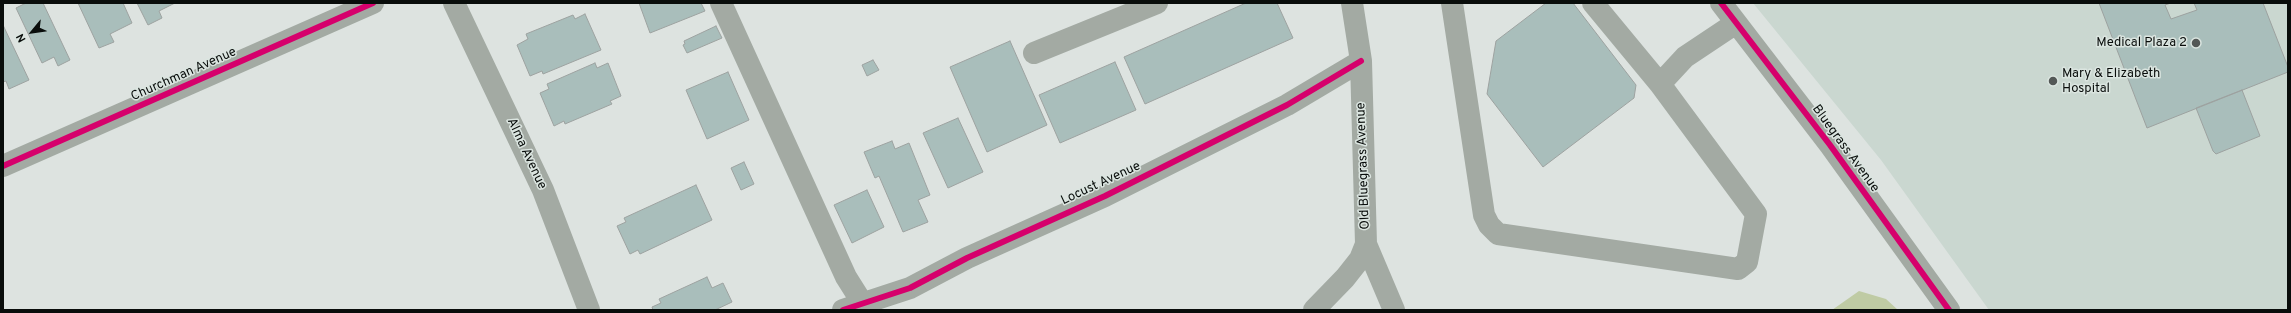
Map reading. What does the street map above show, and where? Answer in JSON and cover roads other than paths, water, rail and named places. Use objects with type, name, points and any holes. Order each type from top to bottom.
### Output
[{"type":"street","name":"Churchman Avenue","points":[[3,166],[373,3]]},
{"type":"street","name":"Alma Avenue","points":[[454,3],[543,190],[589,310]]},
{"type":"street","points":[[721,3],[846,277],[853,307]]},
{"type":"street","points":[[1034,53],[1157,3]]},
{"type":"street","name":"Old Bluegrass Avenue","points":[[1314,310],[1345,278],[1360,259],[1366,244],[1361,61],[1352,3]]},
{"type":"street","points":[[1456,5],[1484,215],[1489,225],[1498,234],[1738,269],[1748,262],[1756,214],[1660,84],[1593,3]]},
{"type":"street","name":"Bluegrass Avenue","points":[[1721,3],[1830,144],[1949,310]]},
{"type":"street","points":[[1660,84],[1686,57],[1736,23]]},
{"type":"street","name":"Locust Avenue","points":[[853,307],[910,288],[967,258],[1105,196],[1287,105],[1361,61]]},
{"type":"street","points":[[1366,244],[1394,310]]},
{"type":"place","name":"Medical Plaza 2","points":[[2196,43]]},
{"type":"place","name":"Mary & Elizabeth Hospital","points":[[2053,81]]}]
